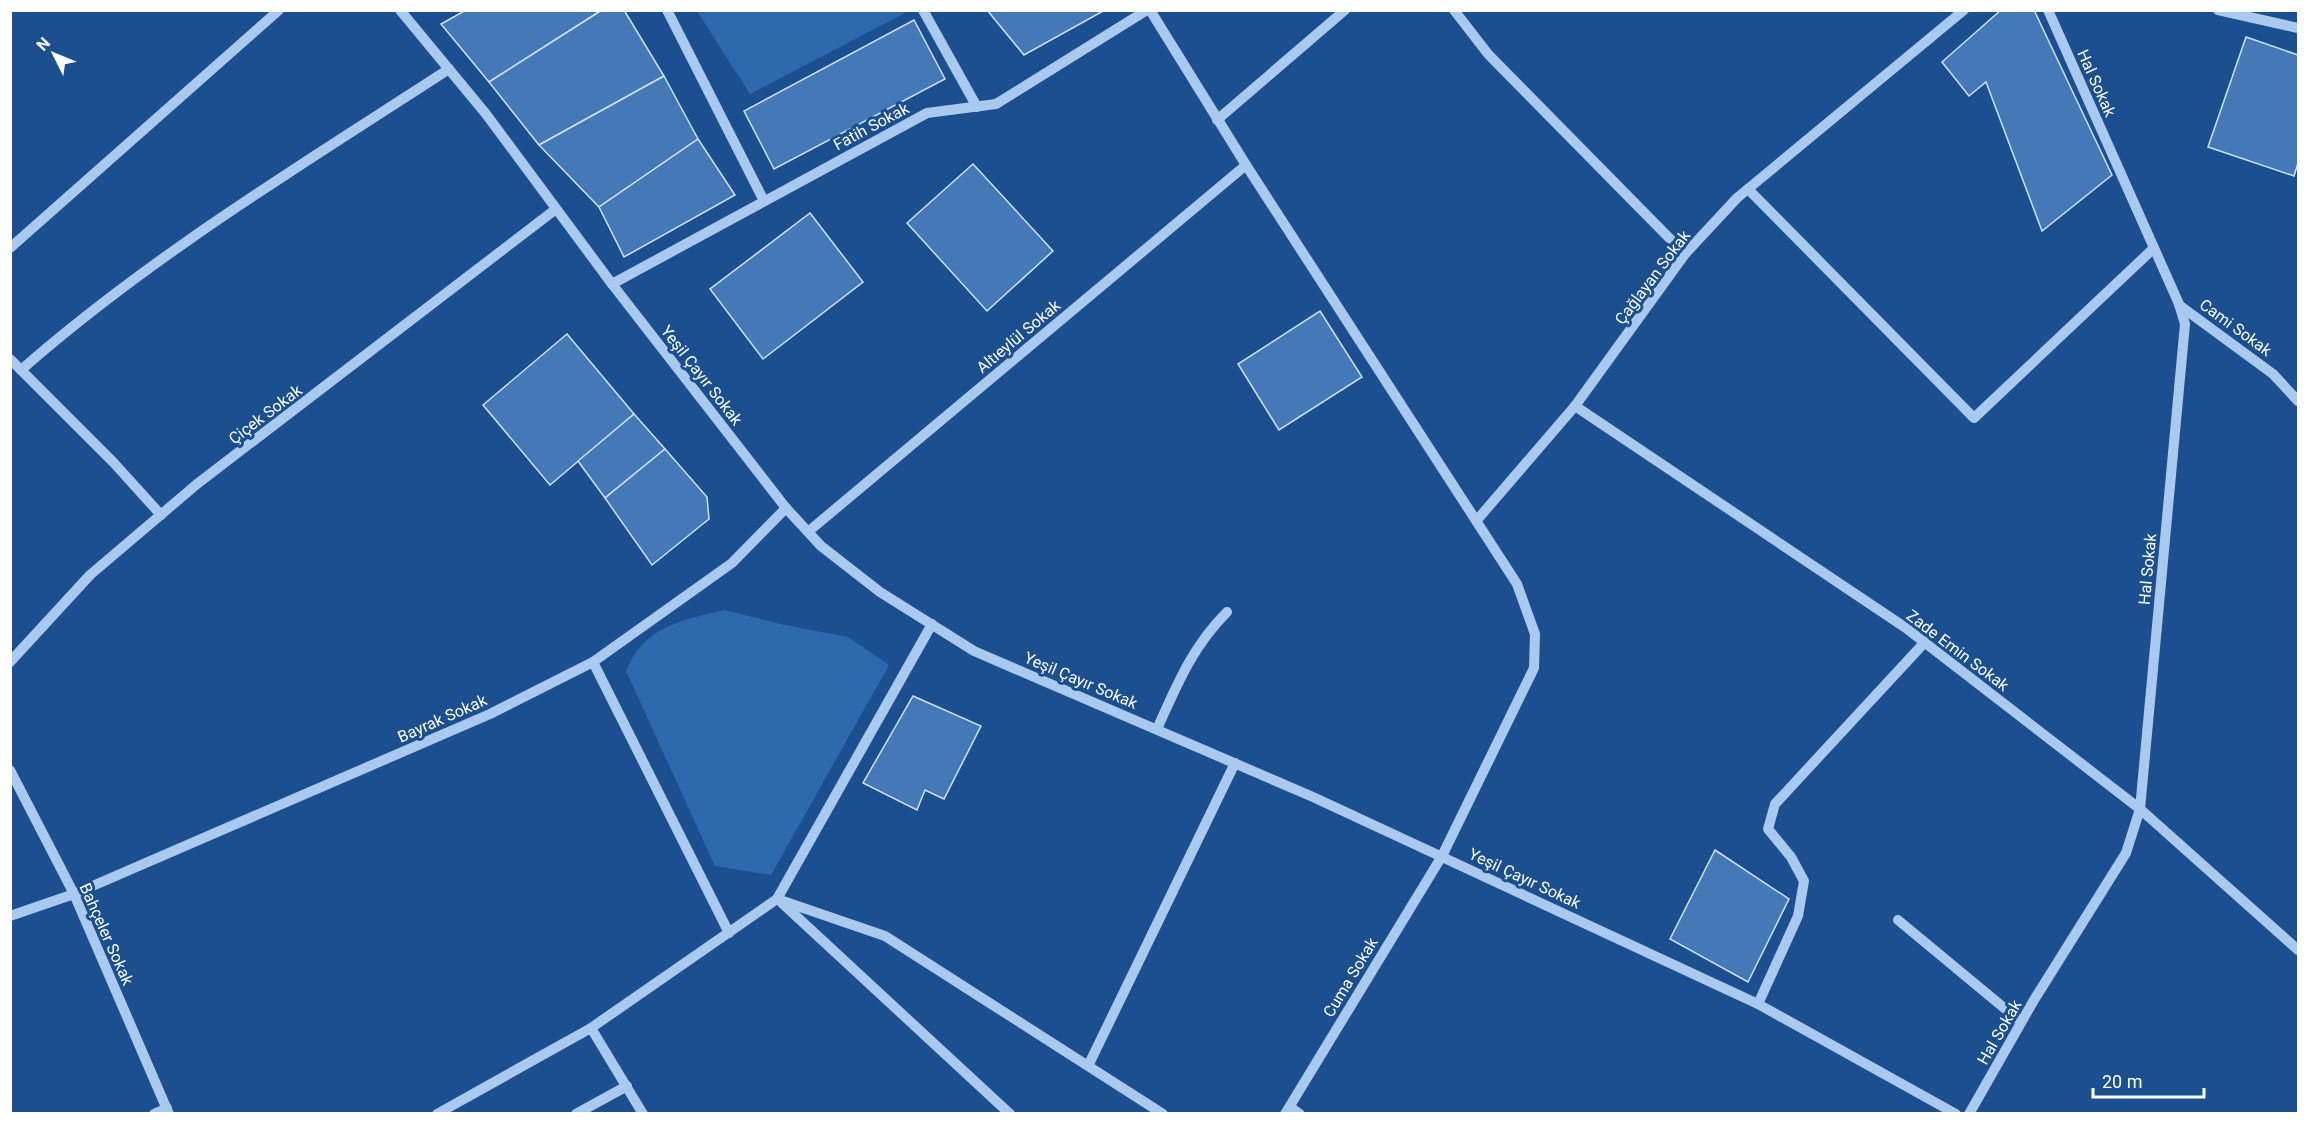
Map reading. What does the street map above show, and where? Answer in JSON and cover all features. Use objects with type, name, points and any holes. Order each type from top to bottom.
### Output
[{"type":"street","points":[[10,248],[279,10]]},
{"type":"street","name":"Yeşil Çayır Sokak","points":[[400,10],[449,69],[612,285],[786,508],[809,531],[820,546],[871,585],[974,651],[1442,856],[1758,1004],[1956,1113]]},
{"type":"street","points":[[667,10],[764,201]]},
{"type":"street","points":[[923,10],[978,107]]},
{"type":"street","name":"Fatih Sokak","points":[[612,285],[927,113],[996,104],[1149,10]]},
{"type":"street","name":"Cuma Sokak","points":[[1149,10],[1217,120],[1517,584],[1535,634],[1534,668],[1442,856],[1287,1110]]},
{"type":"street","points":[[1217,120],[1345,10]]},
{"type":"street","points":[[1454,10],[1488,54],[1685,254]]},
{"type":"street","name":"Çağlayan Sokak","points":[[1477,520],[1575,406],[1685,254],[1748,189],[1964,10]]},
{"type":"street","name":"Hal Sokak","points":[[1969,1113],[2021,1022],[2126,853],[2140,809],[2185,324],[2179,304],[2048,10]]},
{"type":"street","points":[[2218,10],[2298,28]]},
{"type":"street","points":[[21,370],[76,322],[137,277],[252,197],[449,69]]},
{"type":"street","name":"Altıeylül Sokak","points":[[809,531],[1246,165]]},
{"type":"street","points":[[1748,189],[1974,418],[2154,248]]},
{"type":"street","name":"Çiçek Sokak","points":[[10,662],[90,575],[161,515],[556,208]]},
{"type":"street","name":"Cami Sokak","points":[[2179,304],[2273,374],[2298,401]]},
{"type":"street","points":[[10,359],[114,463],[161,515]]},
{"type":"street","name":"Zade Emin Sokak","points":[[1575,406],[1925,642],[2140,809],[2298,950]]},
{"type":"street","name":"Bayrak Sokak","points":[[10,916],[74,894],[490,714],[593,662],[732,563],[786,508]]},
{"type":"street","points":[[1156,729],[1188,660],[1211,628],[1227,612]]},
{"type":"street","points":[[437,1113],[591,1028],[777,899],[932,624]]},
{"type":"street","points":[[1758,1004],[1798,916],[1804,881],[1791,857],[1768,829],[1775,804],[1925,642]]},
{"type":"street","points":[[593,662],[729,933]]},
{"type":"street","points":[[1089,1064],[1234,763]]},
{"type":"street","name":"Bahçeler Sokak","points":[[10,770],[74,894],[168,1111]]},
{"type":"street","points":[[777,899],[885,936],[1163,1113]]},
{"type":"street","points":[[777,899],[1010,1113]]},
{"type":"street","points":[[1898,920],[2021,1022]]},
{"type":"street","points":[[591,1028],[643,1113]]},
{"type":"street","points":[[576,1113],[627,1086]]},
{"type":"street","points":[[1287,1110],[1300,1113]]},
{"type":"street","points":[[154,1113],[168,1111]]},
{"type":"shaded area","points":[[697,11],[909,11],[750,94]]},
{"type":"shaded area","points":[[725,610],[848,637],[889,665],[771,875],[715,866],[626,671],[643,644],[666,627],[694,617]]},
{"type":"building","points":[[466,10],[602,10],[489,82],[441,24]]},
{"type":"building","points":[[602,10],[624,10],[664,76],[539,145],[489,82]]},
{"type":"building","points":[[987,10],[1105,10],[1024,55]]},
{"type":"building","points":[[2001,10],[2034,10],[2112,175],[2042,231],[1986,82],[1969,96],[1942,62]]},
{"type":"building","points":[[914,20],[945,79],[774,169],[744,111]]},
{"type":"building","points":[[2246,37],[2298,55],[2298,163],[2294,176],[2208,147]]},
{"type":"building","points":[[664,76],[698,139],[599,207],[539,145]]},
{"type":"building","points":[[698,139],[735,195],[624,257],[599,207]]},
{"type":"building","points":[[973,164],[1053,251],[987,311],[907,223]]},
{"type":"building","points":[[810,213],[863,282],[763,359],[710,289]]},
{"type":"building","points":[[1320,311],[1362,377],[1279,430],[1238,364]]},
{"type":"building","points":[[567,334],[634,414],[550,485],[483,405]]},
{"type":"building","points":[[634,414],[665,449],[605,498],[578,461]]},
{"type":"building","points":[[665,449],[707,497],[709,519],[652,565],[605,498]]},
{"type":"building","points":[[913,696],[981,726],[944,799],[925,790],[917,810],[863,783]]},
{"type":"building","points":[[1715,850],[1789,899],[1748,982],[1670,939]]}]
